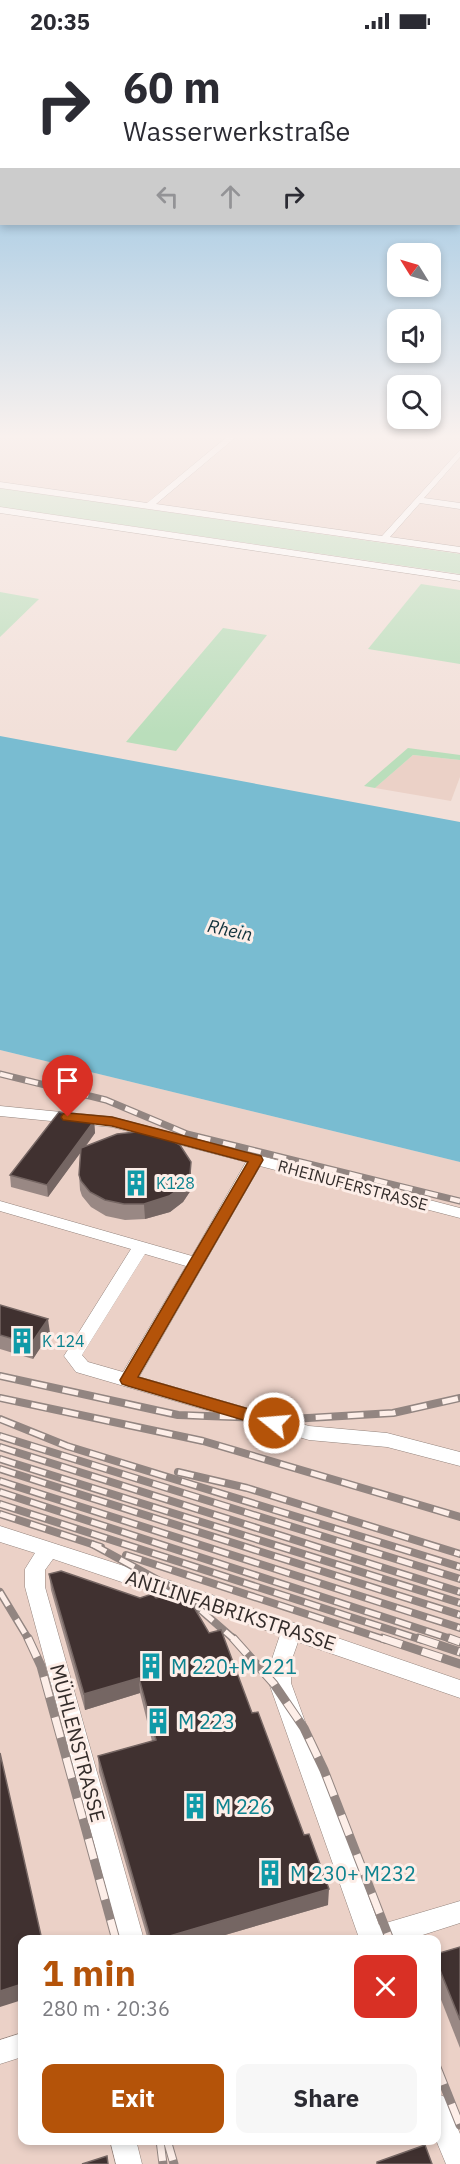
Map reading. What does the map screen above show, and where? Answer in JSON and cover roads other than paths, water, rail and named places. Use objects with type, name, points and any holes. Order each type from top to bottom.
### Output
[{"type":"street","points":[[176,536],[460,578]]},
{"type":"street","points":[[363,536],[460,550]]},
{"type":"street","name":"RHEINUFERSTRASSE","points":[[0,1111],[112,1122],[460,1213]]},
{"type":"street","points":[[128,1380],[256,1160]]},
{"type":"street","points":[[0,1206],[196,1263]]},
{"type":"street","points":[[141,1246],[73,1356],[82,1367],[309,1433],[387,1440],[460,1460]]},
{"type":"street","name":"ANILINFABRIKSTRASSE","points":[[0,1534],[292,1630],[460,1689]]},
{"type":"street","name":"MÜHLENSTRASSE","points":[[48,1550],[34,1569],[35,1587],[131,1935]]},
{"type":"street","points":[[292,1630],[282,1659],[280,1683],[370,1935]]},
{"type":"street","points":[[384,1935],[460,1912]]},
{"type":"street","points":[[0,2052],[18,2046]]},
{"type":"street","points":[[441,2119],[459,2164]]},
{"type":"street","points":[[124,2145],[129,2164]]},
{"type":"water","name":"Rhein","points":[[0,736],[460,822],[460,1162],[0,1050]]},
{"type":"railway","points":[[0,1074],[106,1100],[187,1134],[460,1201]]},
{"type":"railway","points":[[0,1376],[178,1415],[291,1419],[393,1413],[460,1398]]},
{"type":"railway","points":[[0,1398],[203,1441],[460,1517]]},
{"type":"railway","points":[[0,1419],[67,1446],[460,1567]]},
{"type":"railway","points":[[0,1436],[460,1579]]},
{"type":"railway","points":[[0,1447],[460,1592]]},
{"type":"railway","points":[[0,1459],[460,1603]]},
{"type":"railway","points":[[0,1469],[460,1615]]},
{"type":"railway","points":[[178,1472],[247,1488],[460,1554]]},
{"type":"railway","points":[[0,1481],[460,1628]]},
{"type":"railway","points":[[0,1492],[454,1640]]},
{"type":"railway","points":[[0,1504],[422,1640]]},
{"type":"railway","points":[[0,1514],[92,1544]]},
{"type":"railway","points":[[92,1544],[101,1547]]},
{"type":"railway","points":[[92,1544],[180,1592],[234,1639]]},
{"type":"railway","points":[[126,1555],[386,1640]]},
{"type":"railway","points":[[0,1592],[29,1639]]},
{"type":"railway","points":[[382,1638],[460,1664]]},
{"type":"railway","points":[[418,1638],[460,1652]]},
{"type":"railway","points":[[449,1638],[460,1642]]},
{"type":"railway","points":[[29,1639],[41,1666],[115,1935]]},
{"type":"railway","points":[[234,1639],[274,1684],[304,1728],[324,1770],[388,1935]]},
{"type":"railway","points":[[441,2078],[460,2125]]},
{"type":"railway","points":[[161,2145],[163,2164]]},
{"type":"railway","points":[[168,2145],[174,2164]]},
{"type":"place","name":"K128","points":[[136,1183]]},
{"type":"place","name":"K 124","points":[[22,1341]]},
{"type":"place","name":"M 220+M 221","points":[[151,1666]]},
{"type":"place","name":"M 223","points":[[158,1721]]},
{"type":"place","name":"M 226","points":[[195,1806]]},
{"type":"place","name":"M 230+ M232","points":[[270,1873]]}]
